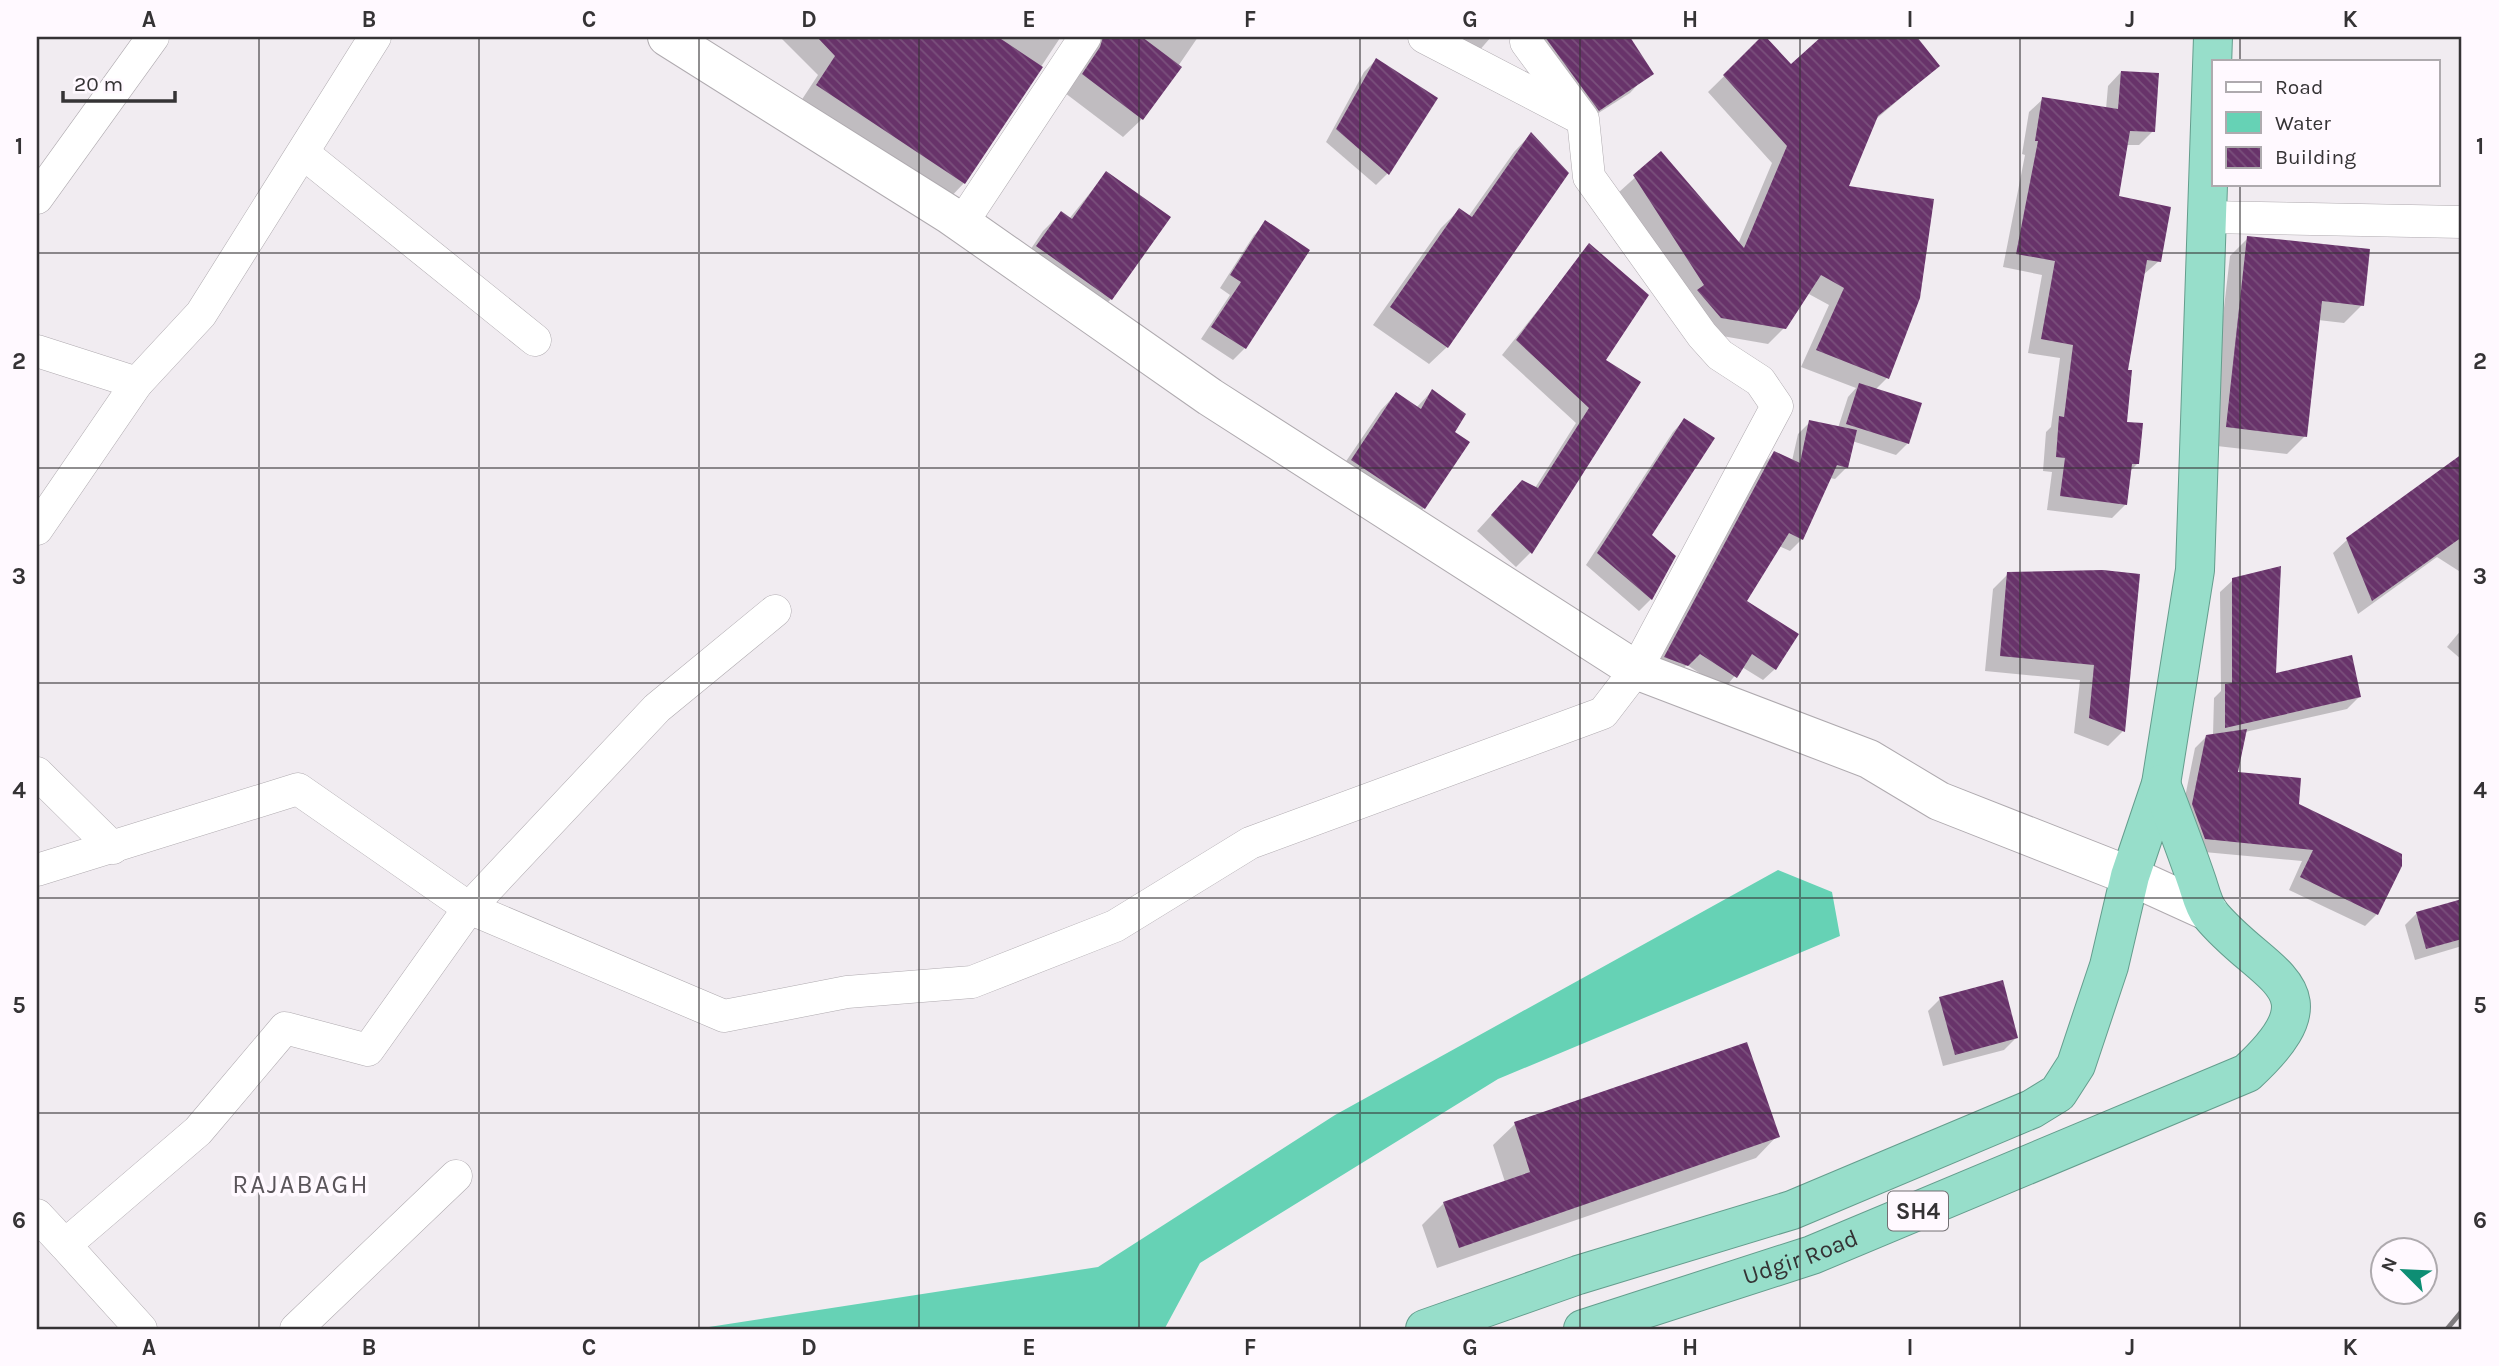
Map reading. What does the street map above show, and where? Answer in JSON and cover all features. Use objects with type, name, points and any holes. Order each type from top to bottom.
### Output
[{"type":"highway","name":"Udgir Road","points":[[1425,1329],[1578,1275],[1792,1210],[2032,1109],[2058,1093],[2076,1065],[2109,966],[2130,876],[2161,784],[2194,570],[2213,37]]},
{"type":"highway","points":[[2161,784],[2209,912]]},
{"type":"highway","name":"Udgir Road","points":[[1583,1329],[1812,1255],[2247,1073],[2275,1047],[2287,1028],[2291,1005],[2280,978],[2209,912]]},
{"type":"main road","points":[[667,37],[962,223],[1210,397],[1636,670],[1869,759],[1939,801],[2130,876],[2209,912]]},
{"type":"street","points":[[37,198],[153,37]]},
{"type":"street","points":[[37,529],[136,383],[201,314],[374,37]]},
{"type":"street","points":[[962,223],[1084,37]]},
{"type":"street","points":[[1424,37],[1583,119]]},
{"type":"street","points":[[37,870],[298,789],[469,908],[724,1016],[848,992],[972,982],[1115,926],[1250,843],[1603,713],[1636,670],[1777,406],[1760,381],[1720,355],[1702,335],[1589,177],[1583,119],[1526,42],[1527,37]]},
{"type":"street","points":[[303,153],[536,340]]},
{"type":"street","points":[[2205,217],[2462,222]]},
{"type":"street","points":[[37,351],[136,383]]},
{"type":"street","points":[[65,1245],[198,1131],[285,1028],[368,1050],[469,908],[657,708],[775,611]]},
{"type":"street","points":[[37,773],[113,848]]},
{"type":"street","points":[[296,1329],[456,1176]]},
{"type":"street","points":[[37,1215],[141,1329]]},
{"type":"water","points":[[1778,870],[1832,892],[1840,936],[1498,1079],[1200,1263],[1165,1328],[696,1329],[1098,1267],[1335,1115]]},
{"type":"building","points":[[817,37],[998,37],[1043,67],[965,184],[816,85],[835,56]]},
{"type":"building","points":[[1103,37],[1142,37],[1182,67],[1143,120],[1082,74],[1100,47]]},
{"type":"building","points":[[1545,37],[1630,37],[1654,74],[1599,111]]},
{"type":"building","points":[[1761,37],[1766,37],[1791,64],[1821,37],[1917,37],[1940,66],[1878,116],[1849,186],[1934,199],[1920,298],[1889,379],[1816,350],[1844,288],[1821,275],[1786,329],[1721,318],[1697,290],[1704,285],[1633,175],[1661,151],[1744,248],[1787,146],[1723,75]]},
{"type":"building","points":[[1376,58],[1438,98],[1389,175],[1336,129]]},
{"type":"building","points":[[2121,71],[2159,73],[2155,132],[2130,131],[2119,196],[2171,207],[2161,262],[2147,260],[2128,370],[2132,370],[2127,422],[2143,423],[2139,464],[2132,464],[2127,505],[2060,496],[2065,458],[2056,457],[2059,416],[2064,417],[2073,345],[2041,339],[2055,261],[2016,254],[2038,141],[2035,141],[2042,97],[2118,109]]},
{"type":"building","points":[[1531,132],[1569,173],[1448,348],[1390,307],[1459,208],[1472,217]]},
{"type":"building","points":[[1106,171],[1171,217],[1112,300],[1036,246],[1061,211],[1072,219]]},
{"type":"building","points":[[1265,220],[1310,250],[1246,349],[1211,327],[1241,282],[1230,275]]},
{"type":"building","points":[[2247,236],[2370,249],[2364,306],[2322,301],[2307,437],[2226,427]]},
{"type":"building","points":[[1589,243],[1649,295],[1606,360],[1641,382],[1532,554],[1491,515],[1522,480],[1538,488],[1589,408],[1516,340]]},
{"type":"building","points":[[1859,383],[1922,403],[1909,444],[1846,424]]},
{"type":"building","points":[[1432,389],[1466,414],[1455,432],[1470,442],[1425,509],[1351,460],[1396,392],[1421,409]]},
{"type":"building","points":[[1684,418],[1715,438],[1652,535],[1676,556],[1652,600],[1597,553]]},
{"type":"building","points":[[1809,420],[1857,430],[1848,468],[1837,465],[1803,540],[1789,533],[1747,601],[1799,634],[1776,670],[1752,654],[1737,678],[1700,654],[1688,666],[1664,657],[1774,451],[1800,463]]},
{"type":"building","points":[[2462,454],[2462,537],[2372,601],[2346,538]]},
{"type":"building","points":[[2281,566],[2276,673],[2352,655],[2361,697],[2225,728],[2225,684],[2232,683],[2232,578]]},
{"type":"building","points":[[2103,570],[2140,574],[2125,732],[2089,718],[2094,665],[2000,656],[2007,572]]},
{"type":"building","points":[[2247,729],[2238,772],[2301,778],[2299,804],[2402,854],[2402,866],[2378,915],[2300,877],[2313,850],[2205,839],[2192,804],[2206,735]]},
{"type":"building","points":[[2462,899],[2462,939],[2426,949],[2416,912]]},
{"type":"building","points":[[2003,980],[2018,1038],[1955,1055],[1939,997]]},
{"type":"building","points":[[1747,1042],[1780,1137],[1459,1248],[1443,1202],[1530,1172],[1514,1122]]},
{"type":"railway","points":[[2447,1329],[2462,1311]]},
{"type":"district","name":"RAJABAGH","points":[[301,1184]]}]
